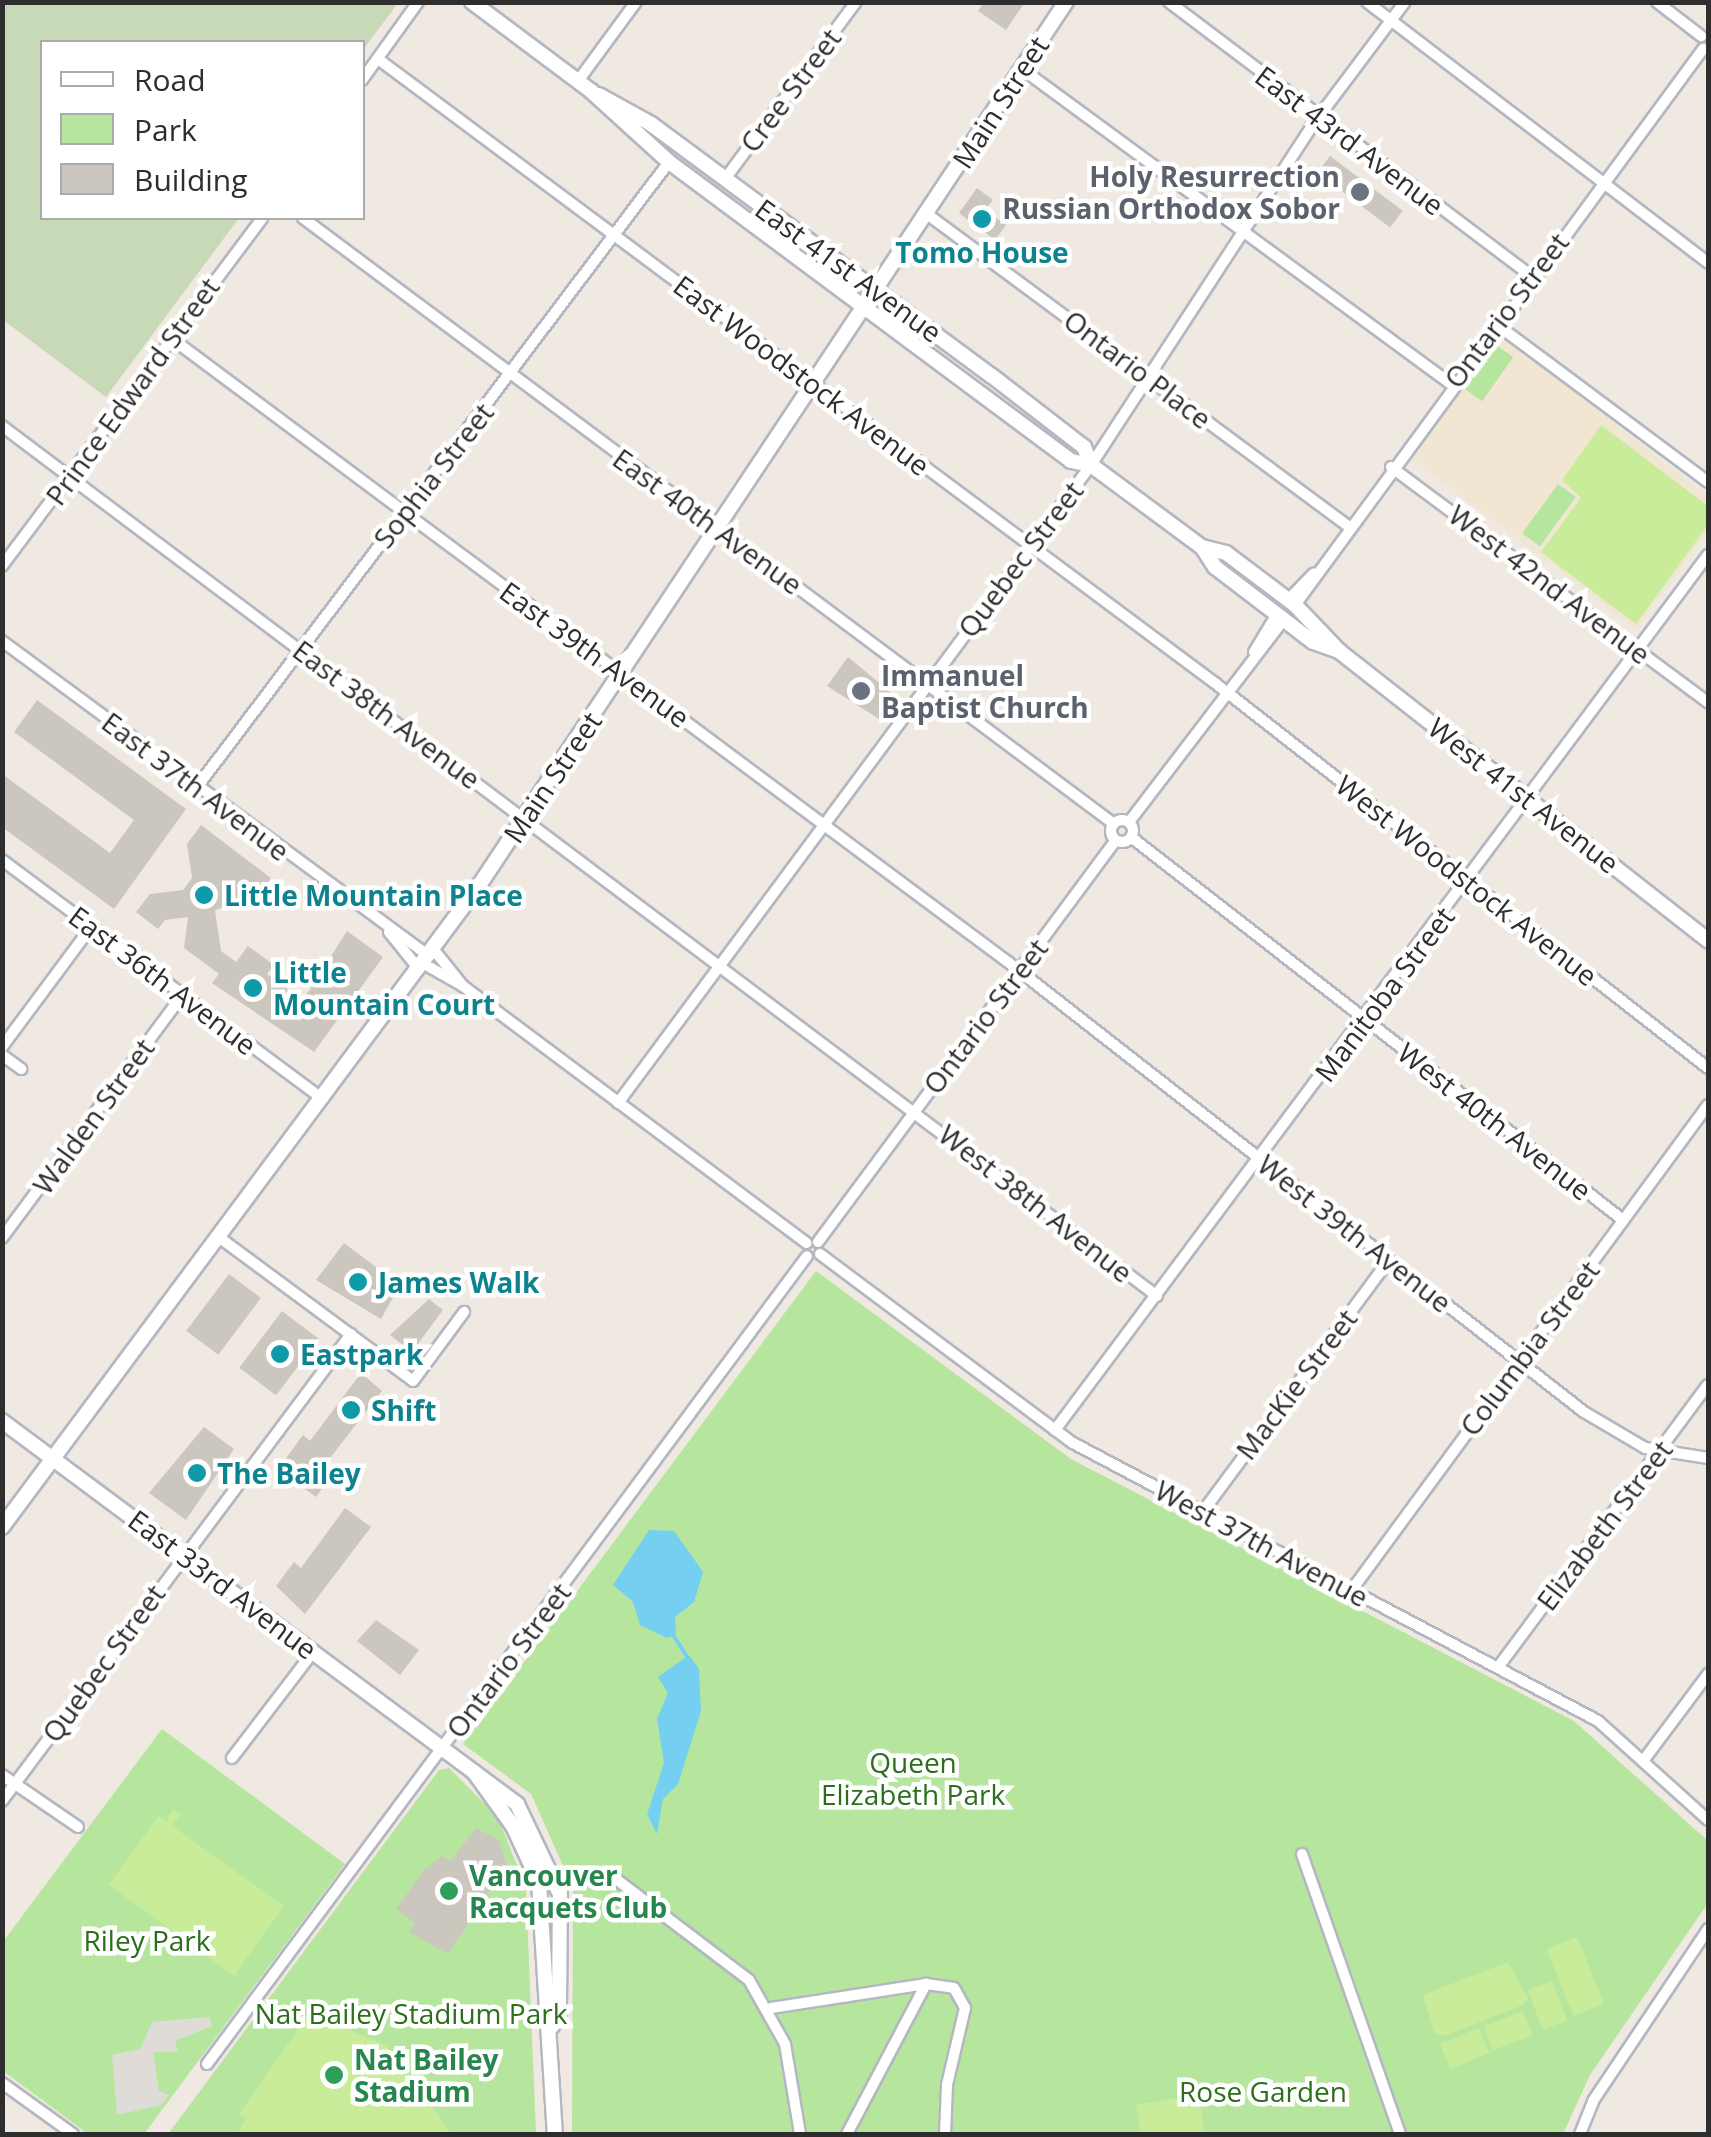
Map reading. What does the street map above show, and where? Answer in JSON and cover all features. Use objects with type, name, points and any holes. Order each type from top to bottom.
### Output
[{"type":"main road","name":"East 41st Avenue","points":[[472,2],[578,81],[669,162],[1071,461],[1091,465],[1202,548],[1215,567],[1281,616]]},
{"type":"main road","name":"Main Street","points":[[2,1527],[427,960],[1066,2]]},
{"type":"main road","name":"East 41st Avenue","points":[[591,92],[725,178],[1084,447],[1091,465]]},
{"type":"main road","name":"East 41st Avenue","points":[[1202,548],[1226,553],[1291,603]]},
{"type":"main road","name":"West 41st Avenue","points":[[1291,603],[1339,651]]},
{"type":"main road","name":"West 41st Avenue","points":[[1281,616],[1339,651],[1708,940]]},
{"type":"main road","name":"East 33rd Avenue","points":[[2,1421],[517,1804],[556,1877]]},
{"type":"main road","points":[[474,1772],[514,1826],[539,1882],[552,2026],[555,2134]]},
{"type":"main road","points":[[552,2026],[562,1956],[556,1877]]},
{"type":"street","points":[[365,76],[418,2]]},
{"type":"street","points":[[578,81],[636,2]]},
{"type":"street","name":"Cree Street","points":[[725,178],[856,2]]},
{"type":"street","name":"East 43rd Avenue","points":[[1168,2],[1531,276]]},
{"type":"street","points":[[1368,2],[1708,263]]},
{"type":"street","name":"Quebec Street","points":[[618,1103],[1091,465],[1318,117],[1405,2]]},
{"type":"street","points":[[1657,2],[1705,34],[1706,50]]},
{"type":"street","name":"Ontario Street","points":[[1291,603],[1531,276],[1706,50]]},
{"type":"street","name":"East Woodstock Avenue","points":[[378,59],[1226,691]]},
{"type":"street","points":[[1022,69],[1450,384]]},
{"type":"street","name":"Sophia Street","points":[[197,787],[669,162]]},
{"type":"street","name":"Ontario Place","points":[[927,214],[1348,526]]},
{"type":"street","name":"Prince Edward Street","points":[[2,566],[260,220]]},
{"type":"street","name":"East 40th Avenue","points":[[305,220],[1114,824]]},
{"type":"street","points":[[1496,324],[1708,482]]},
{"type":"street","name":"East 39th Avenue","points":[[171,338],[1019,970]]},
{"type":"street","name":"East 38th Avenue","points":[[2,426],[915,1110]]},
{"type":"street","name":"West 42nd Avenue","points":[[1391,467],[1708,702]]},
{"type":"street","name":"Manitoba Street","points":[[1056,1430],[1262,1161],[1708,555]]},
{"type":"street","points":[[1129,822],[1114,824],[1116,840],[1131,837],[1129,822],[1281,616]]},
{"type":"street","name":"East 37th Avenue","points":[[2,641],[815,1246]]},
{"type":"street","name":"West Woodstock Avenue","points":[[1226,691],[1708,1068]]},
{"type":"street","name":"West 40th Avenue","points":[[1131,837],[1623,1220]]},
{"type":"street","name":"Ontario Street","points":[[207,2064],[1116,840]]},
{"type":"street","name":"East 36th Avenue","points":[[2,860],[323,1099]]},
{"type":"street","points":[[2,1047],[92,926]]},
{"type":"street","name":"West 39th Avenue","points":[[1019,970],[1603,1426],[1659,1451],[1708,1458]]},
{"type":"street","name":"Walden Street","points":[[2,1238],[183,994]]},
{"type":"street","points":[[2,1055],[22,1069]]},
{"type":"street","name":"Columbia Street","points":[[1351,1592],[1708,1105]]},
{"type":"street","name":"West 38th Avenue","points":[[915,1110],[1156,1296]]},
{"type":"street","points":[[220,1238],[414,1380],[464,1312]]},
{"type":"street","name":"West 37th Avenue","points":[[815,1246],[1056,1430],[1598,1722],[1708,1820]]},
{"type":"street","name":"MacKie Street","points":[[1204,1510],[1389,1260]]},
{"type":"street","name":"Quebec Street","points":[[2,1801],[182,1554],[350,1334]]},
{"type":"street","name":"Elizabeth Street","points":[[1499,1666],[1708,1385]]},
{"type":"street","points":[[232,1758],[313,1652]]},
{"type":"street","points":[[1643,1761],[1708,1674]]},
{"type":"street","points":[[2,1775],[78,1827]]},
{"type":"street","points":[[1302,1854],[1400,2134]]},
{"type":"street","points":[[539,1882],[591,1872],[620,1880],[727,1958],[771,2008],[800,2134]]},
{"type":"street","points":[[1580,2134],[1593,2101],[1708,1929]]},
{"type":"street","points":[[771,2008],[926,1984],[954,1988],[966,2008],[947,2085],[946,2134]]},
{"type":"street","points":[[847,2134],[926,1984]]},
{"type":"street","points":[[2,2083],[74,2134]]},
{"type":"shaded area","points":[[1498,333],[1708,497],[1708,531],[1636,629],[1410,457]]},
{"type":"shaded area","points":[[209,2017],[212,2026],[175,2041],[178,2052],[153,2052],[159,2091],[169,2095],[161,2105],[117,2115],[112,2055],[140,2049],[152,2022]]},
{"type":"green space","points":[[3,2],[398,3],[365,47],[365,40],[40,40],[40,220],[238,220],[106,397],[3,320]]},
{"type":"green space","points":[[1496,345],[1513,357],[1482,401],[1465,389]]},
{"type":"green space","points":[[1601,425],[1708,506],[1708,525],[1636,624],[1541,552],[1581,498],[1562,480]]},
{"type":"green space","points":[[1558,484],[1576,497],[1540,546],[1522,533]]},
{"type":"green space","name":"Queen Elizabeth Park","points":[[816,1271],[1071,1459],[1574,1721],[1708,1841],[1708,1903],[1590,2075],[1563,2134],[572,2134],[573,1888],[531,1794],[463,1744]]},
{"type":"green space","name":"Riley Park","points":[[162,1729],[345,1864],[144,2134],[88,2134],[3,2071],[2,1943]]},
{"type":"green space","name":"Nat Bailey Stadium Park","points":[[449,1768],[498,1817],[526,1889],[536,2134],[168,2134],[439,1770]]},
{"type":"green space","points":[[172,1809],[182,1814],[171,1825],[284,1906],[234,1976],[109,1885],[158,1816],[167,1821]]},
{"type":"green space","points":[[1577,1937],[1604,2004],[1573,2016],[1546,1949]]},
{"type":"green space","points":[[1508,1962],[1528,1998],[1523,2005],[1445,2036],[1434,2033],[1423,1995]]},
{"type":"green space","points":[[1552,1981],[1567,2020],[1543,2030],[1528,1990]]},
{"type":"green space","points":[[1523,2011],[1532,2035],[1493,2050],[1484,2026]]},
{"type":"green space","name":"Nat Bailey Stadium","points":[[309,2014],[389,2046],[385,2055],[398,2060],[394,2071],[415,2079],[450,2134],[237,2134],[246,2119],[239,2114]]},
{"type":"green space","points":[[1479,2028],[1489,2053],[1450,2069],[1440,2044]]},
{"type":"green space","points":[[1199,2095],[1205,2134],[1141,2134],[1136,2105]]},
{"type":"water","points":[[649,1530],[674,1531],[703,1572],[694,1602],[675,1617],[676,1634],[667,1638],[640,1625],[633,1602],[613,1585]]},
{"type":"water","points":[[689,1655],[699,1669],[701,1711],[678,1784],[663,1799],[657,1834],[647,1814],[664,1763],[657,1719],[668,1693],[658,1677]]},
{"type":"building","points":[[984,2],[1025,2],[1006,30],[978,11]]},
{"type":"building","name":"Holy Resurrection Russian Orthodox Sobor","points":[[1330,156],[1403,211],[1390,228],[1317,173]]},
{"type":"building","name":"Tomo House","points":[[977,188],[993,200],[985,210],[1006,225],[995,240],[959,213]]},
{"type":"building","name":"Immanuel Baptist Church","points":[[848,657],[895,696],[879,719],[827,686]]},
{"type":"building","points":[[37,700],[186,809],[114,909],[2,827],[2,774],[110,853],[134,820],[14,732]]},
{"type":"building","points":[[201,825],[271,878],[258,897],[215,910],[221,951],[236,962],[248,946],[274,965],[267,974],[303,1000],[347,931],[383,957],[314,1052],[212,983],[219,974],[184,948],[188,917],[165,920],[158,929],[136,912],[150,894],[183,890],[192,878],[187,844]]},
{"type":"building","name":"James Walk","points":[[344,1243],[400,1285],[381,1319],[316,1280]]},
{"type":"building","name":"Eastpark","points":[[229,1274],[261,1298],[218,1355],[186,1331]]},
{"type":"building","points":[[429,1299],[443,1310],[412,1352],[390,1335]]},
{"type":"building","name":"Eastpark","points":[[282,1311],[319,1339],[276,1395],[239,1368]]},
{"type":"building","points":[[361,1373],[382,1391],[320,1471],[330,1478],[316,1497],[278,1469],[303,1435],[310,1441]]},
{"type":"building","name":"The Bailey","points":[[204,1427],[234,1449],[186,1520],[149,1493]]},
{"type":"building","points":[[345,1508],[371,1527],[305,1614],[276,1586],[294,1562],[301,1568]]},
{"type":"building","points":[[376,1620],[419,1650],[400,1675],[357,1641]]},
{"type":"building","name":"Vancouver Racquets Club","points":[[476,1828],[499,1840],[507,1865],[448,1954],[409,1932],[415,1923],[396,1909],[425,1869],[442,1856],[450,1862]]},
{"type":"waterway","points":[[673,1635],[686,1655]]},
{"type":"place","name":"Holy Resurrection Russian Orthodox Sobor","points":[[1360,192]]},
{"type":"place","name":"Tomo House","points":[[982,219]]},
{"type":"place","name":"Immanuel Baptist Church","points":[[861,691]]},
{"type":"place","name":"Little Mountain Place","points":[[204,895]]},
{"type":"place","name":"Little Mountain Court","points":[[253,988]]},
{"type":"place","name":"James Walk","points":[[358,1282]]},
{"type":"place","name":"Eastpark","points":[[280,1354]]},
{"type":"place","name":"Shift","points":[[351,1410]]},
{"type":"place","name":"The Bailey","points":[[197,1473]]},
{"type":"place","name":"Vancouver Racquets Club","points":[[449,1891]]},
{"type":"place","name":"Nat Bailey Stadium","points":[[334,2075]]},
{"type":"park label","name":"Rose Garden","points":[[1263,2091]]}]
